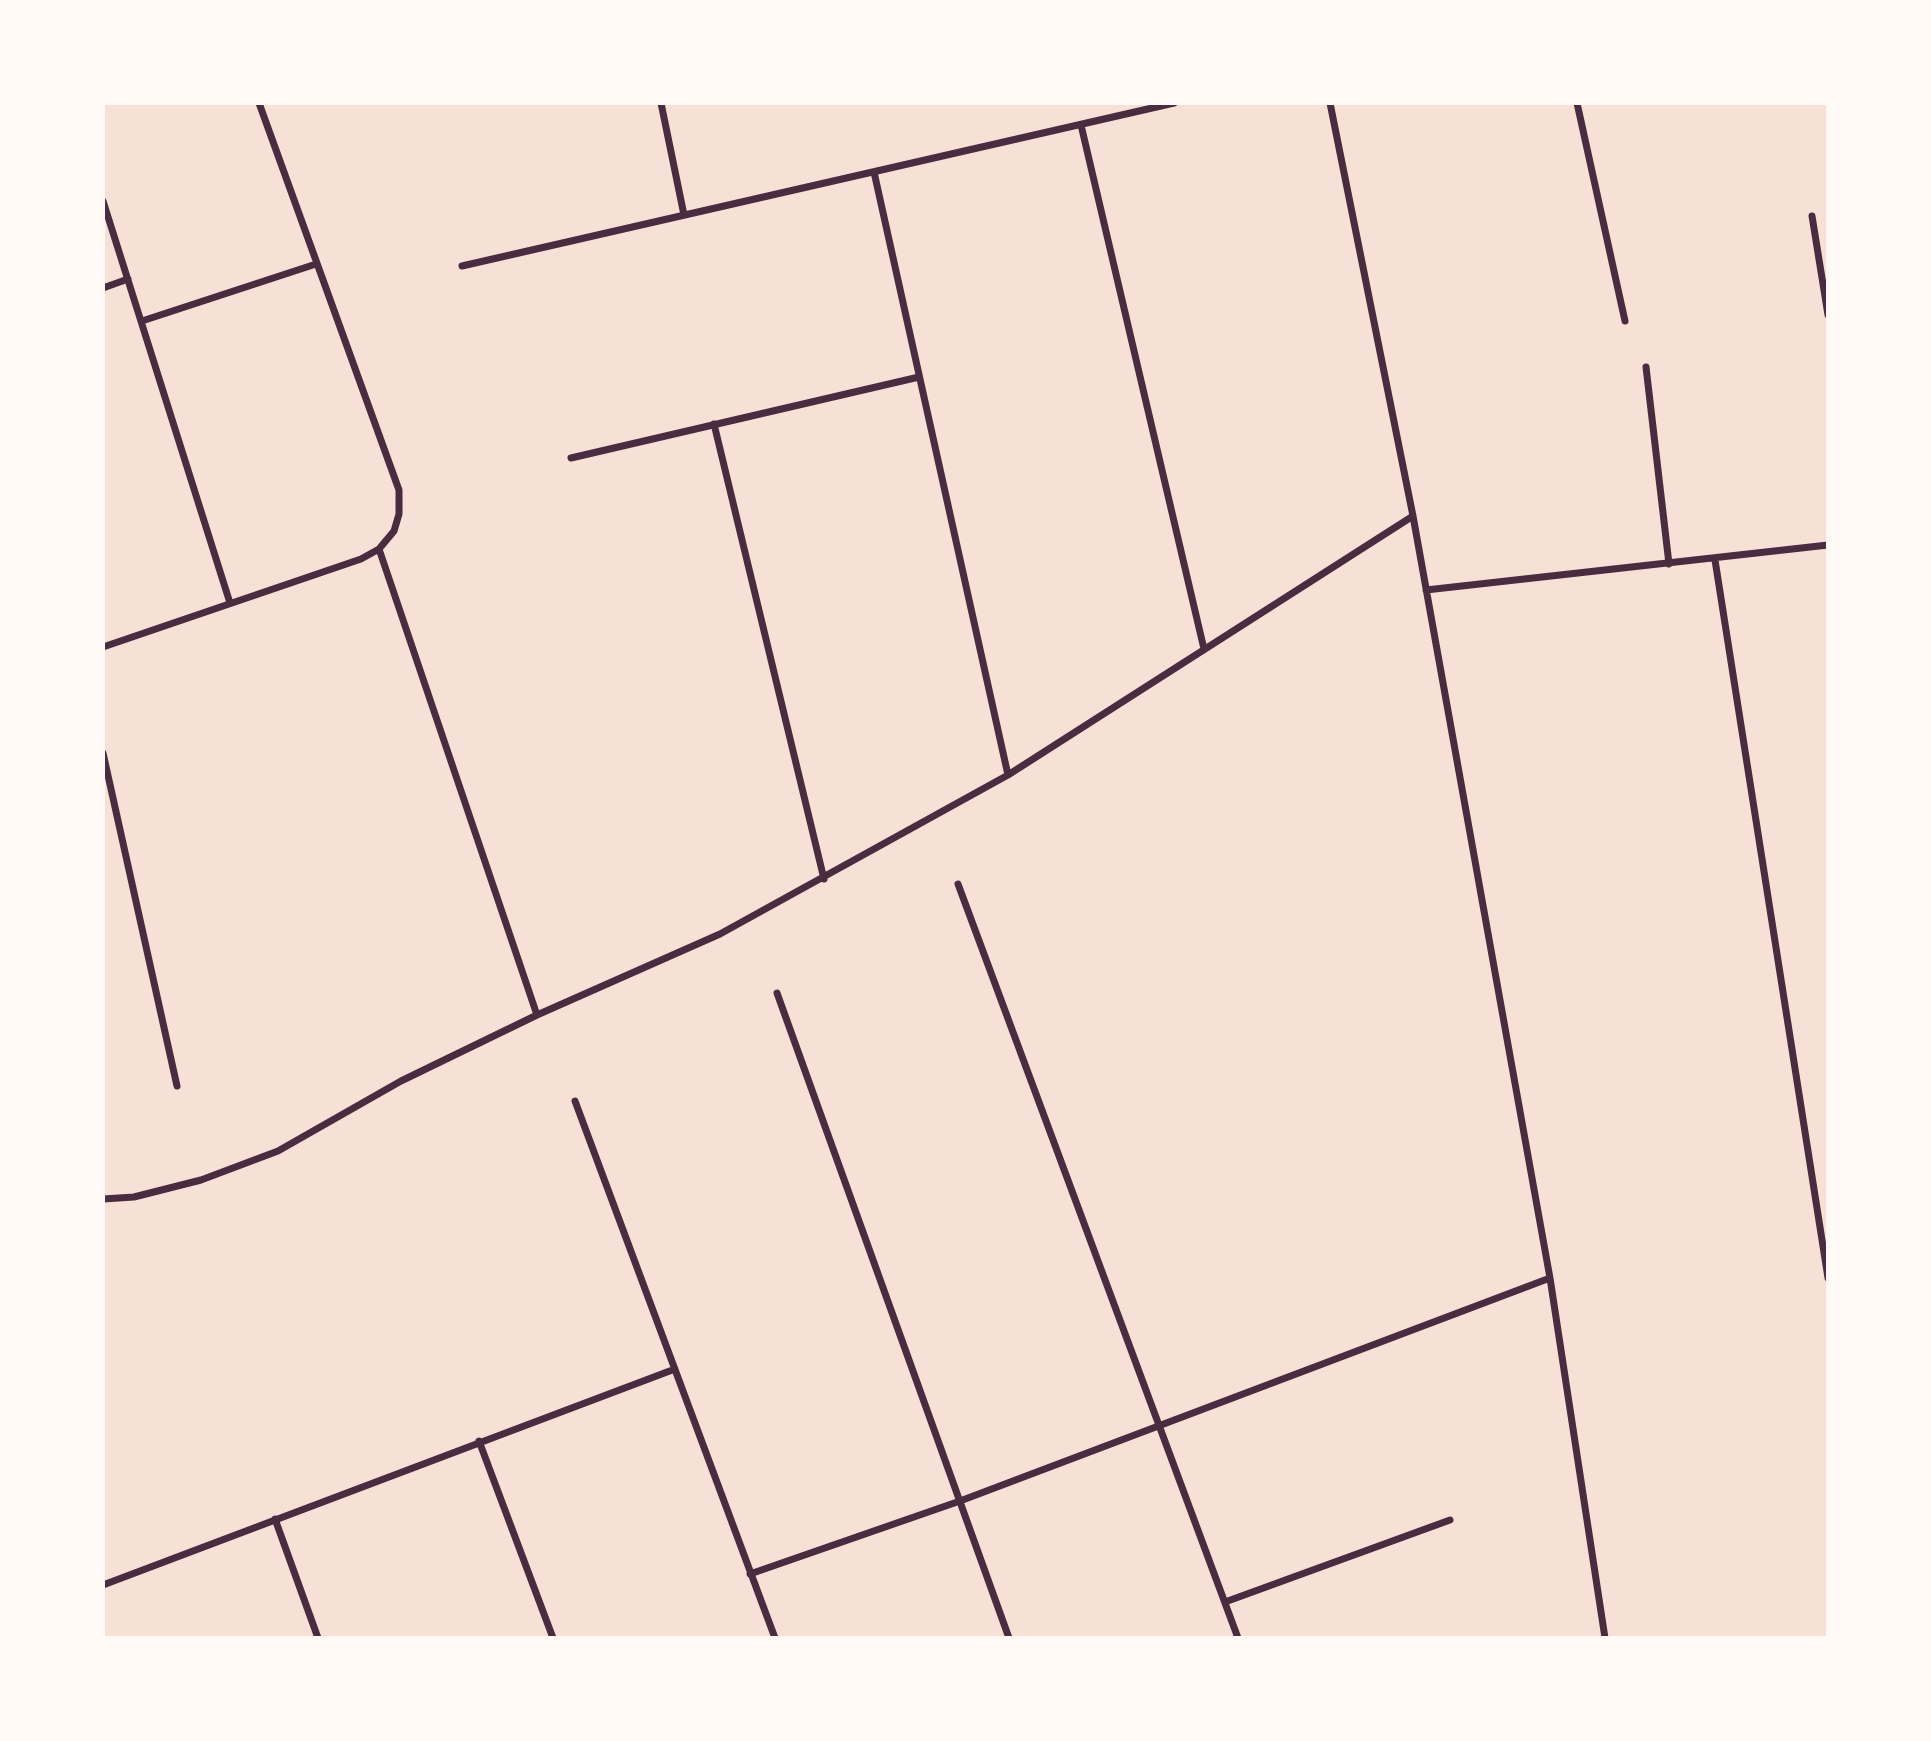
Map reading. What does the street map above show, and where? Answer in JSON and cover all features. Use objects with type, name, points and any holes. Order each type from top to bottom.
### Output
[{"type":"street","points":[[103,647],[360,559],[379,548],[394,531],[399,514],[400,491],[259,103]]},
{"type":"street","points":[[661,103],[684,215]]},
{"type":"street","points":[[462,266],[1174,103]]},
{"type":"street","points":[[1330,103],[1413,516],[1550,1278],[1605,1638]]},
{"type":"street","points":[[1577,103],[1625,321]]},
{"type":"street","points":[[1081,125],[1204,649]]},
{"type":"street","points":[[874,172],[1008,775]]},
{"type":"street","points":[[103,201],[230,603]]},
{"type":"street","points":[[1812,216],[1828,315]]},
{"type":"street","points":[[142,321],[316,264]]},
{"type":"street","points":[[103,288],[128,279]]},
{"type":"street","points":[[1646,367],[1670,564]]},
{"type":"street","points":[[571,458],[919,377]]},
{"type":"street","points":[[714,425],[824,879]]},
{"type":"street","points":[[103,1199],[134,1197],[201,1180],[278,1152],[401,1081],[537,1015],[720,934],[824,879],[1008,775],[1413,516]]},
{"type":"street","points":[[1426,590],[1715,560],[1828,545]]},
{"type":"street","points":[[379,548],[537,1015]]},
{"type":"street","points":[[1715,560],[1828,1278]]},
{"type":"street","points":[[103,753],[177,1086]]},
{"type":"street","points":[[958,884],[1238,1638]]},
{"type":"street","points":[[778,993],[1009,1638]]},
{"type":"street","points":[[575,1101],[775,1638]]},
{"type":"street","points":[[750,1574],[960,1501],[1550,1278]]},
{"type":"street","points":[[103,1585],[675,1369]]},
{"type":"street","points":[[479,1441],[554,1638]]},
{"type":"street","points":[[275,1519],[317,1638]]},
{"type":"street","points":[[1225,1602],[1450,1520]]}]
